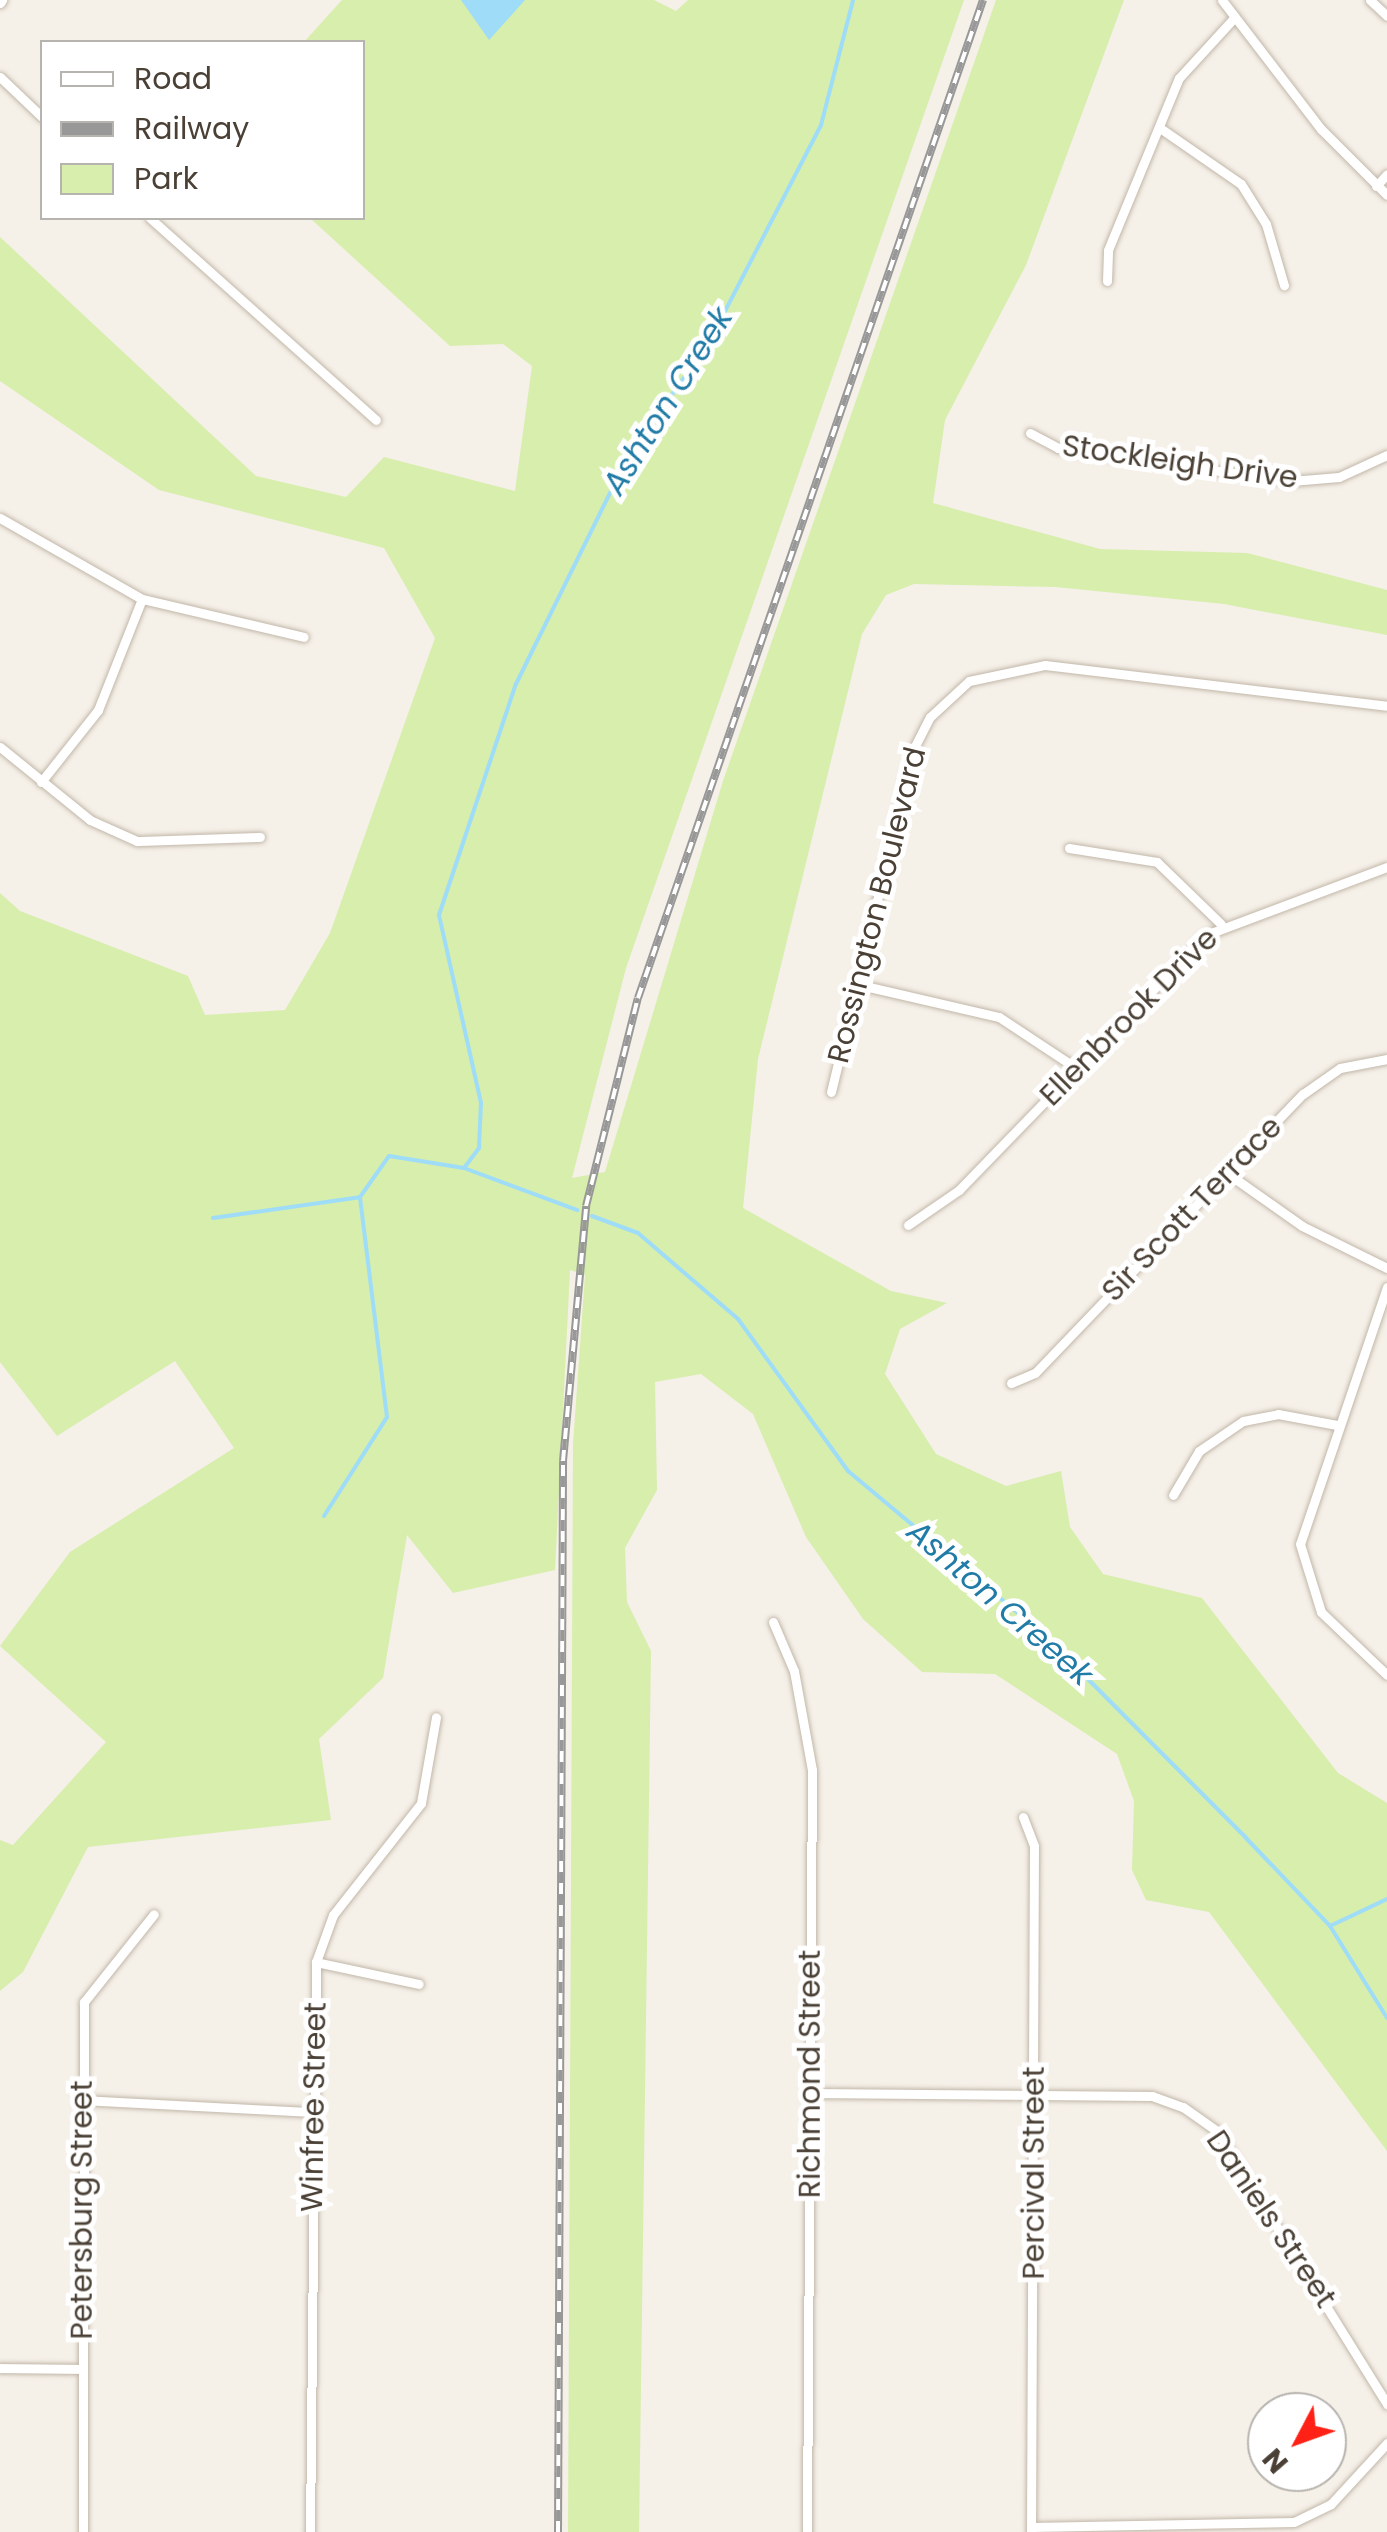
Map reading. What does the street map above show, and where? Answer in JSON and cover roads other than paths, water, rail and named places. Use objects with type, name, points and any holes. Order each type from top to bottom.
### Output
[{"type":"street","points":[[1222,0],[1233,19],[1387,195]]},
{"type":"street","points":[[1370,0],[1387,16]]},
{"type":"street","points":[[1107,280],[1108,250],[1186,67],[1233,19]]},
{"type":"street","points":[[0,78],[40,115]]},
{"type":"street","points":[[1160,128],[1241,184],[1266,224],[1284,285]]},
{"type":"street","points":[[1376,186],[1387,174]]},
{"type":"street","points":[[152,220],[376,420]]},
{"type":"street","name":"Stockleigh Drive","points":[[1030,434],[1058,448],[1291,481],[1339,478],[1387,455]]},
{"type":"street","points":[[0,518],[142,598],[304,637]]},
{"type":"street","points":[[41,782],[98,710],[142,598]]},
{"type":"street","name":"Rossington Boulevard","points":[[831,1092],[913,750],[930,716],[968,681],[1045,665],[1387,706]]},
{"type":"street","points":[[0,746],[90,820],[137,841],[260,837]]},
{"type":"street","points":[[1069,848],[1116,848],[1157,862],[1221,924]]},
{"type":"street","name":"Ellenbrook Drive","points":[[908,1226],[931,1217],[1221,924],[1387,868]]},
{"type":"street","points":[[856,984],[998,1017],[1076,1068]]},
{"type":"street","name":"Sir Scott Terrace","points":[[1011,1383],[1035,1373],[1326,1075],[1387,1059]]},
{"type":"street","points":[[1227,1173],[1302,1226],[1387,1268]]},
{"type":"street","points":[[1387,1288],[1304,1519],[1304,1581],[1330,1624],[1387,1676]]},
{"type":"street","points":[[1173,1494],[1198,1451],[1244,1421],[1278,1414],[1337,1426]]},
{"type":"street","name":"Richmond Street","points":[[773,1622],[794,1670],[812,1770],[807,2532]]},
{"type":"street","name":"Winfree Street","points":[[310,2532],[316,1962],[333,1915],[421,1803],[436,1717]]},
{"type":"street","name":"Percival Street","points":[[1023,1816],[1034,1846],[1032,2530]]},
{"type":"street","name":"Petersburg Street","points":[[83,2532],[84,2002],[154,1914]]},
{"type":"street","points":[[316,1962],[418,1984]]},
{"type":"street","name":"Daniels Street","points":[[810,2092],[1152,2096],[1217,2131],[1387,2404]]},
{"type":"street","points":[[81,2100],[313,2112]]},
{"type":"street","points":[[0,2368],[83,2369]]},
{"type":"street","points":[[1032,2530],[1294,2522],[1331,2504],[1387,2443]]},
{"type":"water","points":[[461,0],[525,0],[489,40]]},
{"type":"waterway","name":"Ashton Creek","points":[[464,1168],[479,1148],[481,1103],[439,915],[516,684],[629,454],[707,346],[821,125],[853,0]]},
{"type":"waterway","points":[[213,1218],[360,1197],[389,1156],[464,1168],[577,1210]]},
{"type":"waterway","points":[[324,1516],[387,1417],[360,1197]]},
{"type":"waterway","name":"Ashton Creeek","points":[[592,1216],[638,1233],[738,1319],[848,1471],[1042,1633],[1245,1837],[1330,1926],[1387,2018]]},
{"type":"waterway","points":[[1330,1926],[1387,1899]]},
{"type":"railway","points":[[558,2532],[563,1461],[586,1206],[638,998],[983,0]]}]
